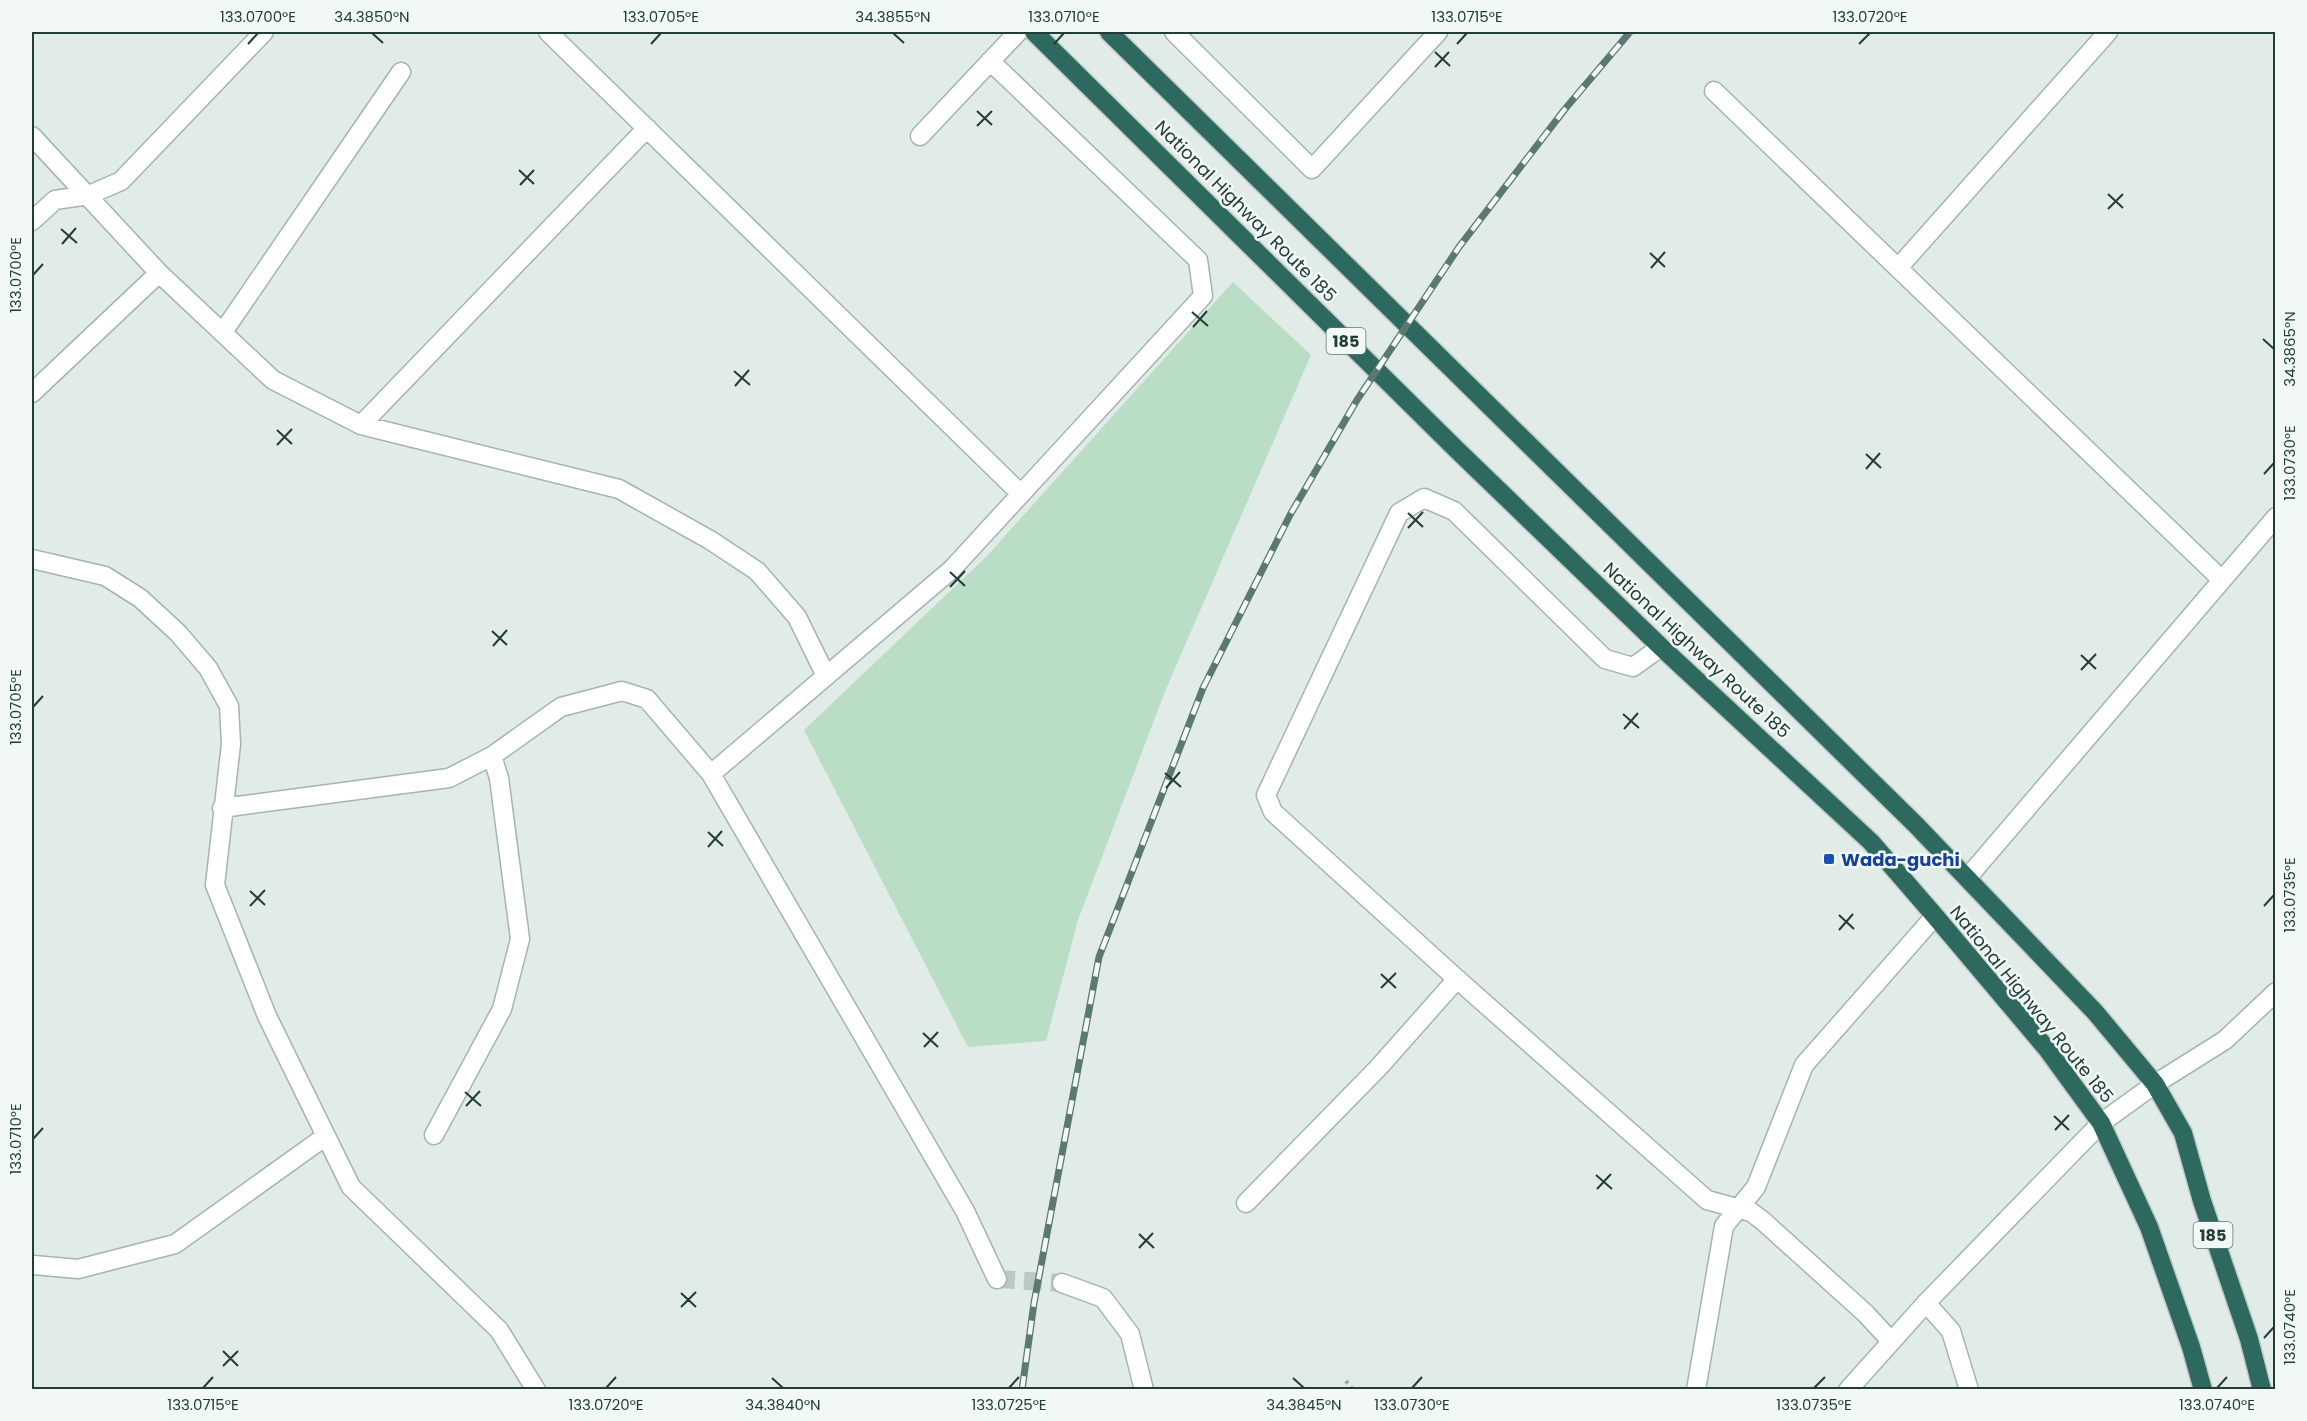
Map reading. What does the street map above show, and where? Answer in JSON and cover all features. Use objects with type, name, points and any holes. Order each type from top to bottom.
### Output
[{"type":"highway","name":"National Highway Route 185","points":[[1034,32],[1662,648],[1871,842],[1935,916],[2046,1049],[2101,1123],[2149,1227],[2191,1347],[2203,1389]]},
{"type":"highway","name":"National Highway Route 185","points":[[1109,32],[1968,876],[2095,1012],[2155,1084],[2183,1133],[2262,1389]]},
{"type":"street","points":[[32,221],[55,200],[89,195],[121,182],[264,32]]},
{"type":"street","points":[[548,32],[1021,494]]},
{"type":"street","points":[[920,136],[1018,32]]},
{"type":"street","points":[[1174,32],[1312,169],[1438,32]]},
{"type":"street","points":[[1898,268],[2108,32]]},
{"type":"street","points":[[711,774],[952,569],[1203,296],[1198,260],[990,61]]},
{"type":"street","points":[[223,332],[401,72]]},
{"type":"street","points":[[1714,91],[2222,580]]},
{"type":"street","points":[[361,425],[647,128]]},
{"type":"street","points":[[32,136],[159,273],[273,380],[361,425],[619,489],[710,540],[757,571],[797,617],[826,676]]},
{"type":"street","points":[[32,393],[159,273]]},
{"type":"street","points":[[1662,648],[1633,667],[1605,659],[1454,511],[1424,498],[1400,513],[1266,795],[1273,812],[1457,979],[1707,1200],[1738,1207],[1763,1221],[1865,1313],[1891,1341]]},
{"type":"street","points":[[1968,876],[2276,517]]},
{"type":"street","points":[[32,559],[105,576],[140,598],[178,633],[208,668],[229,706],[231,744],[215,885],[267,1016],[351,1187],[499,1330],[536,1389]]},
{"type":"street","points":[[222,808],[448,778],[492,756],[561,707],[622,691],[647,699],[711,774],[965,1212],[997,1279]]},
{"type":"street","points":[[435,1135],[502,1009],[520,939],[499,777],[492,756]]},
{"type":"street","points":[[1696,1389],[1724,1226],[1756,1187],[1804,1065],[1935,916]]},
{"type":"street","points":[[1246,1203],[1379,1067],[1457,979]]},
{"type":"street","points":[[1848,1389],[1926,1303],[2101,1123],[2155,1084],[2225,1040],[2276,992]]},
{"type":"street","points":[[34,1265],[78,1269],[176,1244],[326,1136]]},
{"type":"street","points":[[1062,1283],[1103,1298],[1130,1334],[1144,1389]]},
{"type":"street","points":[[1926,1303],[1951,1331],[1969,1389]]},
{"type":"path","points":[[1346,1381],[1353,1389]]},
{"type":"green space","points":[[1233,282],[1311,355],[1166,689],[1078,920],[1046,1041],[968,1047],[804,730],[986,557]]},
{"type":"tunnel","points":[[997,1279],[1062,1283]]},
{"type":"railway","points":[[1022,1390],[1034,1303],[1099,957],[1203,688],[1290,515],[1357,400],[1459,247],[1565,109],[1630,32]]},
{"type":"place","name":"Wada-guchi","points":[[1829,859]]}]
